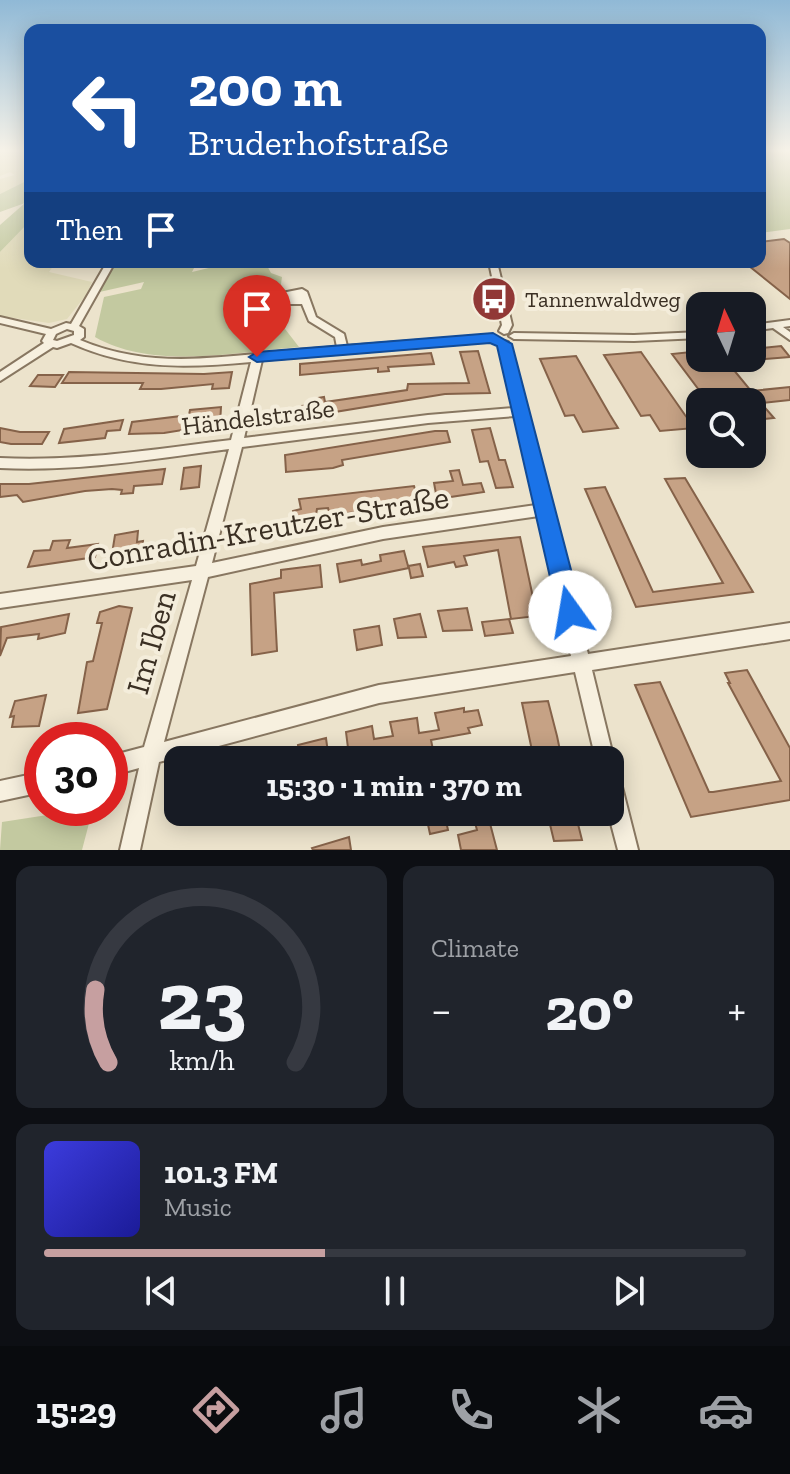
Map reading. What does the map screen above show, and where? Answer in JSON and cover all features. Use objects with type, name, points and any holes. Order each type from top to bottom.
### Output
[{"type":"street","points":[[0,377],[51,338],[74,327],[108,268]]},
{"type":"street","points":[[494,268],[507,325],[504,337],[602,746]]},
{"type":"street","points":[[305,301],[312,319],[340,336],[343,350]]},
{"type":"street","points":[[0,320],[51,338],[74,341],[99,354],[132,361],[257,357],[504,337],[686,336]]},
{"type":"street","points":[[766,326],[790,323]]},
{"type":"street","points":[[775,325],[790,337]]},
{"type":"street","points":[[74,327],[81,332],[74,341]]},
{"type":"street","name":"Im Iben","points":[[130,850],[148,757],[238,445],[257,357]]},
{"type":"street","name":"Händelstraße","points":[[0,463],[47,464],[238,445],[467,414],[522,411]]},
{"type":"street","name":"Conradin-Kreutzer-Straße","points":[[0,601],[200,572],[383,533],[545,509]]},
{"type":"street","points":[[128,762],[379,694],[790,631]]},
{"type":"street","points":[[0,791],[24,786]]},
{"type":"street","points":[[622,826],[628,850]]},
{"type":"shaded area","points":[[24,227],[24,268],[52,268],[49,272],[92,282],[67,319],[49,323],[0,316],[0,252]]},
{"type":"green space","points":[[9,190],[24,190],[24,203],[0,212],[0,194]]},
{"type":"green space","points":[[766,190],[790,190],[790,229],[766,232]]},
{"type":"green space","points":[[24,204],[24,227],[0,252],[0,225]]},
{"type":"green space","points":[[108,268],[194,268],[192,272],[209,268],[268,268],[271,273],[282,277],[279,297],[265,303],[299,347],[222,355],[168,356],[118,347],[95,337],[104,297],[141,289],[144,282],[95,293]]},
{"type":"green space","points":[[24,819],[24,826],[88,826],[82,850],[0,850],[2,822]]},
{"type":"building","points":[[784,239],[790,243],[790,299],[751,268],[766,268],[766,241]]},
{"type":"building","points":[[781,346],[790,357],[766,359],[766,348]]},
{"type":"building","points":[[478,351],[490,393],[445,394],[304,417],[302,406],[313,405],[312,399],[324,397],[325,402],[407,390],[408,384],[469,383],[460,352]]},
{"type":"building","points":[[641,352],[686,416],[686,429],[660,431],[650,415],[641,416],[604,355]]},
{"type":"building","points":[[686,352],[686,372],[735,372],[749,388],[698,388],[672,354]]},
{"type":"building","points":[[431,353],[434,364],[388,367],[389,371],[378,372],[378,368],[300,375],[300,364]]},
{"type":"building","points":[[576,356],[618,428],[583,432],[574,415],[565,416],[540,359]]},
{"type":"building","points":[[69,372],[232,372],[229,388],[212,389],[213,384],[140,389],[143,383],[62,383]]},
{"type":"building","points":[[38,375],[63,375],[55,387],[30,386]]},
{"type":"building","points":[[790,387],[790,400],[766,402],[766,389]]},
{"type":"building","points":[[221,407],[220,424],[164,433],[129,434],[132,422],[189,415],[190,410]]},
{"type":"building","points":[[766,409],[774,418],[766,419]]},
{"type":"building","points":[[123,420],[120,430],[107,431],[105,438],[59,443],[64,429]]},
{"type":"building","points":[[0,428],[49,432],[42,444],[11,444],[0,442]]},
{"type":"building","points":[[490,428],[499,460],[505,460],[513,487],[496,488],[488,461],[480,462],[472,430]]},
{"type":"building","points":[[447,431],[450,442],[342,460],[343,465],[333,468],[286,472],[285,455]]},
{"type":"building","points":[[201,466],[199,487],[181,489],[184,468]]},
{"type":"building","points":[[165,469],[162,484],[134,486],[133,493],[121,494],[122,490],[112,489],[85,491],[23,502],[17,495],[0,497],[0,484],[29,484]]},
{"type":"building","points":[[459,470],[463,485],[481,483],[484,492],[437,499],[434,483],[453,481],[450,471]]},
{"type":"building","points":[[685,478],[753,592],[636,607],[585,489],[605,487],[653,592],[723,583],[665,479]]},
{"type":"building","points":[[414,486],[419,502],[330,516],[328,508],[317,509],[315,520],[295,524],[293,511],[301,509],[299,499]]},
{"type":"building","points":[[138,531],[137,542],[143,541],[142,551],[112,554],[115,535]]},
{"type":"building","points":[[520,537],[537,616],[511,619],[498,550],[464,556],[467,565],[456,567],[454,562],[428,567],[423,547]]},
{"type":"building","points":[[70,540],[67,548],[98,544],[95,557],[28,567],[34,551],[50,550],[53,541]]},
{"type":"building","points":[[404,551],[408,566],[420,564],[423,576],[411,578],[409,568],[340,582],[337,564],[361,560],[362,565],[381,561],[380,555]]},
{"type":"building","points":[[320,565],[322,587],[274,593],[277,651],[252,655],[250,584],[281,578],[281,570]]},
{"type":"building","points":[[119,606],[132,608],[107,709],[78,713],[87,662],[93,661],[102,623],[97,623],[100,612]]},
{"type":"building","points":[[467,608],[472,630],[443,631],[438,611]]},
{"type":"building","points":[[69,614],[65,633],[38,639],[39,634],[7,638],[0,656],[1,627]]},
{"type":"building","points":[[420,614],[426,637],[398,638],[394,619]]},
{"type":"building","points":[[509,619],[513,633],[485,636],[482,622]]},
{"type":"building","points":[[379,626],[382,645],[357,650],[354,630]]},
{"type":"building","points":[[747,670],[790,748],[790,800],[691,817],[635,685],[660,682],[709,792],[713,792],[781,781],[725,673]]},
{"type":"building","points":[[46,695],[40,722],[24,722],[24,727],[12,727],[14,716],[10,717],[15,701]]},
{"type":"building","points":[[548,701],[559,746],[531,746],[522,703]]},
{"type":"building","points":[[464,708],[464,712],[478,710],[482,725],[468,728],[470,733],[431,740],[432,746],[348,746],[346,732],[372,726],[374,739],[393,736],[390,722],[417,718],[419,733],[439,730],[435,713]]},
{"type":"building","points":[[326,738],[327,746],[298,746],[298,745]]},
{"type":"building","points":[[428,826],[447,826],[448,830],[430,834]]},
{"type":"building","points":[[476,826],[491,826],[497,850],[461,850],[458,835],[477,830]]},
{"type":"building","points":[[550,826],[578,826],[582,840],[554,841]]},
{"type":"building","points":[[349,837],[351,850],[312,848]]},
{"type":"place","name":"Tannenwaldweg","points":[[494,299]]},
{"type":"route","points":[[257,357],[493,338],[504,344],[570,612]]}]
